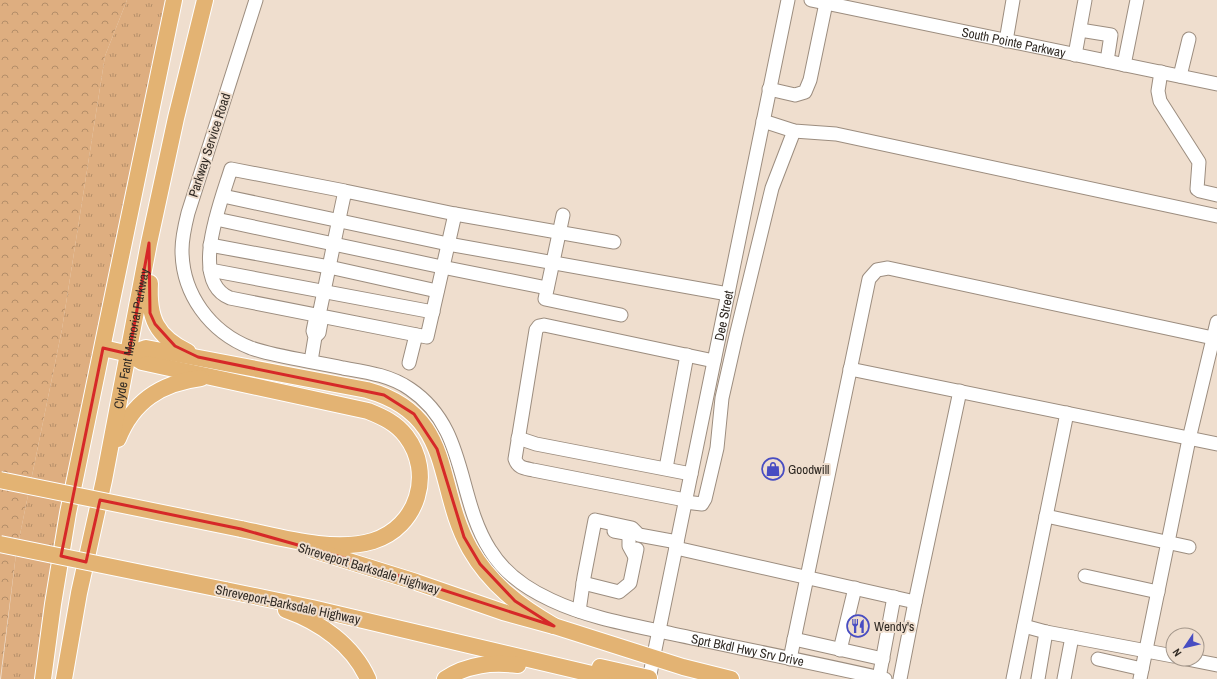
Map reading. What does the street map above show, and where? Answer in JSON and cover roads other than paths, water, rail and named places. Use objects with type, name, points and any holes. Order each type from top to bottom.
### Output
[{"type":"main road","name":"Clyde Fant Memorial Parkway","points":[[43,679],[52,604],[68,513],[174,0]]},
{"type":"main road","name":"Clyde Fant Memorial Parkway","points":[[65,676],[79,593],[104,480],[149,243],[176,118],[205,0]]},
{"type":"main road","points":[[149,243],[151,270],[149,302],[154,324],[175,346],[198,358]]},
{"type":"main road","points":[[102,348],[129,354],[142,362],[368,411],[383,417],[396,426],[406,435],[414,447],[419,461],[421,476],[420,491],[414,506],[406,519],[395,530],[380,538],[355,544],[321,544],[240,529]]},
{"type":"main road","points":[[129,354],[146,348],[367,390],[384,395],[400,403],[420,420],[437,449],[464,537],[480,564],[496,584],[514,601],[554,626]]},
{"type":"main road","points":[[104,480],[118,438],[124,424],[133,411],[154,393],[168,385],[183,380],[207,377]]},
{"type":"main road","name":"Shreveport Barksdale Highway","points":[[0,480],[240,529],[344,558],[503,612],[554,626],[653,658],[731,679]]},
{"type":"main road","name":"Shreveport-Barksdale Highway","points":[[0,544],[319,610],[574,670]]},
{"type":"main road","points":[[225,590],[301,616],[322,627],[349,649],[368,679]]},
{"type":"main road","points":[[503,654],[525,650],[649,678]]},
{"type":"main road","points":[[445,679],[469,667],[481,664],[510,664],[574,670],[613,679]]},
{"type":"street","name":"Parkway Service Road","points":[[256,0],[188,213],[182,250],[184,268],[191,292],[201,310],[221,331],[239,342],[259,350],[311,361]]},
{"type":"street","name":"Dee Street","points":[[659,631],[788,0]]},
{"type":"street","name":"South Pointe Parkway","points":[[811,0],[1217,84]]},
{"type":"street","points":[[1006,41],[1013,0]]},
{"type":"street","points":[[1076,55],[1085,0]]},
{"type":"street","points":[[1124,65],[1137,0]]},
{"type":"street","points":[[769,89],[794,95],[805,92],[810,80],[826,3]]},
{"type":"street","points":[[1080,30],[1111,35],[1107,61]]},
{"type":"street","points":[[1180,76],[1188,39]]},
{"type":"street","points":[[1161,72],[1158,91],[1160,101],[1199,162],[1197,188],[1200,191],[1217,195]]},
{"type":"street","points":[[763,121],[794,131],[836,134],[1217,216]]},
{"type":"street","points":[[714,362],[544,325],[539,326],[536,330],[518,438],[515,459],[517,464],[521,468],[685,501],[697,505],[702,504],[706,499],[717,448],[722,398],[772,188],[794,131]]},
{"type":"street","points":[[455,214],[427,337],[319,316],[224,295],[218,290],[210,270],[210,245],[231,169],[455,214],[614,242]]},
{"type":"street","points":[[311,361],[315,337],[319,333],[321,322],[319,316],[345,191]]},
{"type":"street","points":[[223,196],[448,244],[728,294]]},
{"type":"street","points":[[563,215],[558,232],[545,299],[621,315]]},
{"type":"street","points":[[216,219],[547,288]]},
{"type":"street","points":[[210,245],[329,267],[437,291]]},
{"type":"street","points":[[737,249],[757,254]]},
{"type":"street","points":[[790,659],[869,279],[877,270],[888,268],[1213,338]]},
{"type":"street","points":[[210,270],[433,312]]},
{"type":"street","points":[[1098,659],[1141,674],[1189,439],[1217,322]]},
{"type":"street","points":[[720,333],[736,336]]},
{"type":"street","points":[[409,363],[416,335]]},
{"type":"street","points":[[666,468],[687,355]]},
{"type":"street","name":"Sprt Bkdl Hwy Srv Drive","points":[[311,361],[380,375],[409,389],[425,401],[439,417],[451,437],[473,511],[490,550],[508,572],[525,586],[551,601],[633,626],[882,678]]},
{"type":"street","points":[[850,369],[1217,444]]},
{"type":"street","points":[[900,679],[914,602],[960,391]]},
{"type":"street","points":[[707,394],[722,398]]},
{"type":"street","points":[[1013,679],[1067,413]]},
{"type":"street","points":[[518,438],[536,444],[666,468],[690,474]]},
{"type":"street","points":[[1046,516],[1189,547]]},
{"type":"street","points":[[580,611],[583,580],[595,520],[632,528],[639,535],[676,545],[807,578],[914,602]]},
{"type":"street","points":[[583,580],[591,571],[598,534],[603,530],[625,533],[629,537],[629,546],[635,557]]},
{"type":"street","points":[[583,580],[619,592],[630,583],[639,535]]},
{"type":"street","points":[[1085,576],[1158,592]]},
{"type":"street","points":[[840,650],[855,588]]},
{"type":"street","points":[[882,678],[883,659],[894,597]]},
{"type":"street","points":[[1024,626],[1046,632],[1165,655]]},
{"type":"street","points":[[649,678],[659,631]]},
{"type":"street","points":[[1038,679],[1046,632]]},
{"type":"street","points":[[1064,679],[1072,637]]},
{"type":"street","points":[[794,639],[883,659]]},
{"type":"street","points":[[856,672],[860,654]]},
{"type":"street","points":[[1205,663],[1217,665]]},
{"type":"place","name":"Goodwill","points":[[773,469]]},
{"type":"place","name":"Wendy's","points":[[858,626]]}]
